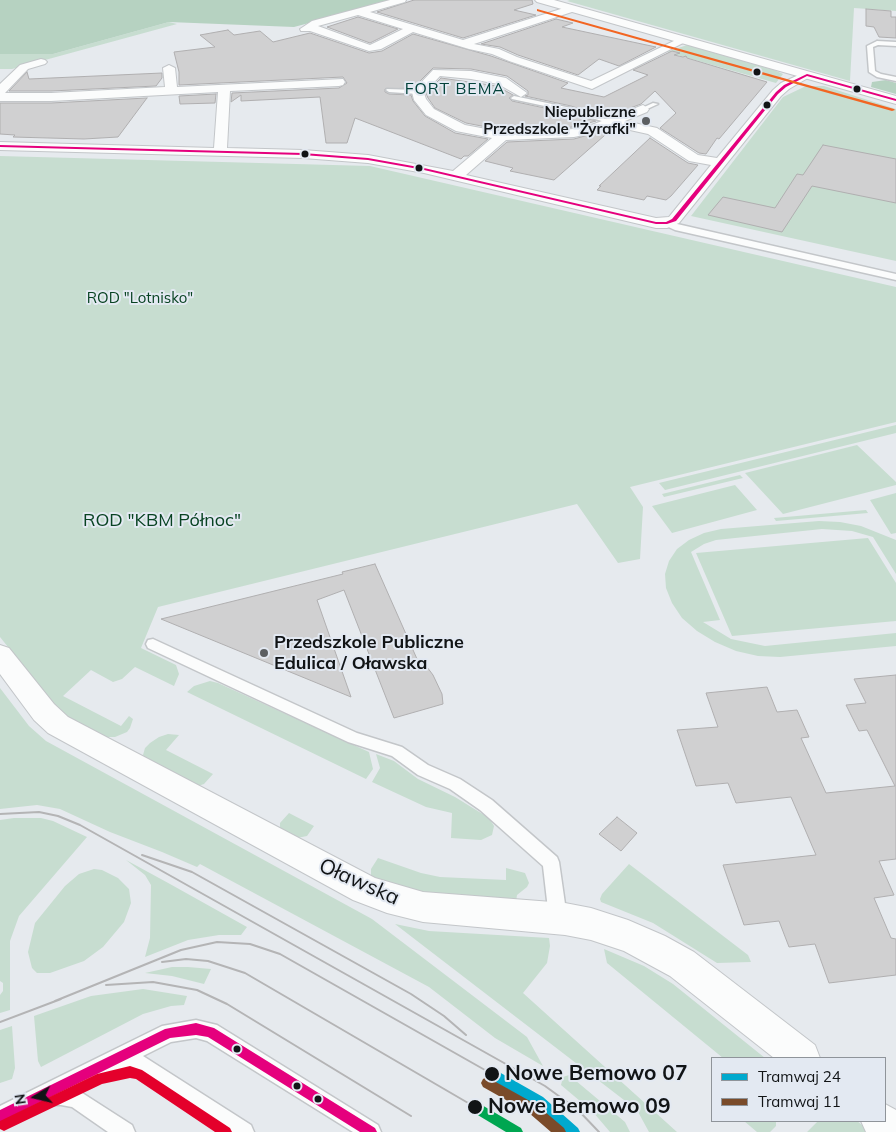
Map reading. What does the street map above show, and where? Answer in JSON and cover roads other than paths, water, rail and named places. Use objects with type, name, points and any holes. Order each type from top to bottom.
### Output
[{"type":"street","points":[[401,0],[316,23],[307,28],[370,50],[412,28]]},
{"type":"street","points":[[541,0],[896,100]]},
{"type":"street","points":[[464,44],[571,9]]},
{"type":"street","points":[[360,12],[464,44],[495,51],[513,59],[592,85],[684,40]]},
{"type":"street","points":[[0,91],[24,66],[41,62]]},
{"type":"street","points":[[169,68],[171,92]]},
{"type":"street","points":[[518,96],[502,80],[437,72],[418,92],[420,100],[430,112],[444,120],[461,128],[502,136],[574,133],[593,129],[649,106]]},
{"type":"street","points":[[0,146],[328,155],[368,159],[667,224],[674,220],[777,92],[784,86],[807,75]]},
{"type":"street","points":[[0,97],[171,92],[339,82]]},
{"type":"street","points":[[220,152],[224,89]]},
{"type":"street","points":[[612,122],[652,131],[694,158],[720,162]]},
{"type":"street","points":[[455,177],[502,136]]},
{"type":"street","name":"Oławska","points":[[0,655],[44,712],[58,725],[364,889],[387,898],[423,907],[558,918],[616,931],[664,953],[692,971],[801,1057]]},
{"type":"street","points":[[881,1122],[894,1132]]},
{"type":"lane","points":[[896,44],[877,43],[870,46],[872,72],[879,76],[896,79]]},
{"type":"lane","points":[[390,90],[418,92]]},
{"type":"lane","points":[[518,96],[612,122]]},
{"type":"lane","points":[[667,224],[896,277]]},
{"type":"lane","points":[[153,644],[353,738],[397,751],[423,770],[455,784],[486,805],[550,862],[558,918]]},
{"type":"lane","points":[[0,1116],[169,1033],[191,1029],[204,1030],[216,1036],[371,1132]]},
{"type":"lane","points":[[98,1068],[123,1062],[142,1065],[244,1132]]},
{"type":"lane","points":[[31,1101],[48,1096],[69,1095],[125,1132]]},
{"type":"tram line","points":[[0,814],[39,812],[58,816],[80,825],[545,1086],[578,1110],[599,1132]]},
{"type":"tram line","points":[[142,855],[192,872],[411,994],[444,1016],[466,1035]]},
{"type":"tram line","points":[[55,1001],[181,950],[217,942],[250,944],[280,954],[492,1074]]},
{"type":"tram line","points":[[162,962],[186,959],[208,961],[245,973],[475,1107]]},
{"type":"tram line","points":[[106,985],[153,982],[197,990],[227,1004],[411,1116]]},
{"type":"tram line","points":[[0,1022],[61,999]]},
{"type":"tram line","name":"24","points":[[492,1074],[539,1101],[574,1132]]},
{"type":"tram line","name":"11","points":[[487,1083],[533,1109],[560,1132]]},
{"type":"place","name":"Niepubliczne Przedszkole \"Żyrafki\"","points":[[646,121]]},
{"type":"place","name":"Przedszkole Publiczne Edulica / Oławska","points":[[264,653]]},
{"type":"place","name":"Nowe Bemowo 07","points":[[492,1074]]},
{"type":"place","name":"Nowe Bemowo 09","points":[[475,1107]]},
{"type":"district","name":"FORT BEMA","points":[[455,89]]},
{"type":"park label","name":"ROD \"Lotnisko\"","points":[[140,298]]},
{"type":"park label","name":"ROD \"KBM Północ\"","points":[[162,521]]}]
